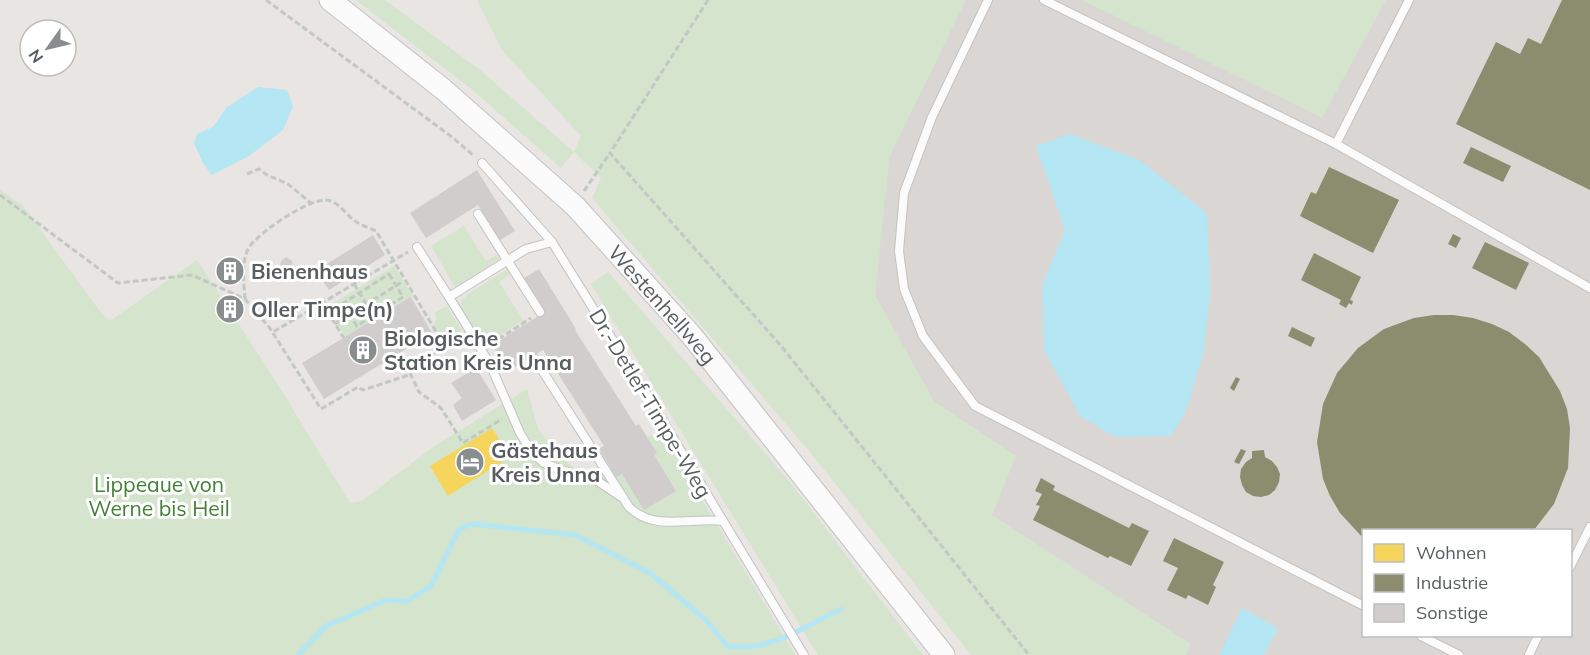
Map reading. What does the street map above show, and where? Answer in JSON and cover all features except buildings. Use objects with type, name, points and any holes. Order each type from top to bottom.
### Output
[{"type":"main road","name":"Westenhellweg","points":[[330,0],[443,89],[575,206],[692,336],[944,655]]},
{"type":"lane","points":[[988,0],[932,117],[904,193],[899,251],[904,289],[923,336],[975,406],[1362,605]]},
{"type":"lane","points":[[1044,0],[1336,144],[1590,288]]},
{"type":"lane","points":[[1336,144],[1409,0]]},
{"type":"lane","name":"Dr.-Detlef-Timpe-Weg","points":[[482,163],[552,242],[804,655]]},
{"type":"lane","points":[[478,213],[540,312]]},
{"type":"lane","points":[[449,297],[526,249],[552,242]]},
{"type":"lane","points":[[417,247],[470,331]]},
{"type":"lane","points":[[481,350],[490,364],[520,433],[531,451],[544,464],[593,478],[624,498]]},
{"type":"lane","points":[[535,359],[634,512],[658,522],[686,523],[707,519],[723,521]]},
{"type":"lane","points":[[1572,563],[1590,526]]},
{"type":"lane","points":[[1423,637],[1459,655]]},
{"type":"lane","points":[[1529,655],[1538,637]]},
{"type":"path","points":[[266,0],[452,138],[482,163]]},
{"type":"path","points":[[575,206],[708,0]]},
{"type":"path","points":[[610,153],[782,347],[1029,655]]},
{"type":"path","points":[[247,174],[259,169],[288,184],[312,204]]},
{"type":"path","points":[[0,195],[118,283],[192,275],[245,299],[273,332],[321,409],[358,387],[363,390],[410,373],[445,346],[470,331]]},
{"type":"path","points":[[245,299],[243,268],[249,248],[285,216],[326,200],[336,204],[358,223],[376,231],[445,346]]},
{"type":"path","points":[[273,332],[417,247]]},
{"type":"path","points":[[389,274],[403,297],[357,326],[342,304],[359,293],[389,274]]},
{"type":"path","points":[[335,324],[402,282]]},
{"type":"path","points":[[354,284],[373,315]]},
{"type":"path","points":[[322,303],[344,338]]},
{"type":"path","points":[[481,350],[540,312]]},
{"type":"path","points":[[410,373],[419,392],[441,408],[463,443],[512,413]]},
{"type":"shaded area","points":[[716,0],[1590,0],[1590,655],[1054,655]]},
{"type":"green space","points":[[356,0],[385,0],[480,70],[574,152],[561,168],[475,92]]},
{"type":"green space","points":[[477,0],[966,0],[890,156],[875,295],[934,401],[1016,456],[992,515],[1191,644],[1186,655],[971,655],[811,453],[592,198],[601,178],[574,152],[581,136],[502,50]]},
{"type":"green space","points":[[1082,0],[1386,0],[1322,118]]},
{"type":"green space","name":"Lippeaue von Werne bis Heil","points":[[0,189],[24,207],[101,313],[110,321],[197,260],[275,380],[350,503],[362,501],[433,447],[527,389],[538,429],[552,448],[574,468],[600,474],[625,459],[650,435],[669,445],[795,655],[0,655]]},
{"type":"green space","points":[[464,226],[486,261],[497,255],[499,259],[455,287],[431,246]]},
{"type":"green space","points":[[394,266],[413,296],[346,337],[327,307]]},
{"type":"green space","points":[[508,269],[511,274],[499,282],[523,320],[482,347],[462,312],[461,301],[468,294]]},
{"type":"green space","points":[[608,272],[789,481],[923,655],[818,655],[591,284]]},
{"type":"green space","points":[[447,306],[461,334],[444,343],[434,326],[437,318],[434,313]]},
{"type":"water","points":[[258,87],[287,90],[293,106],[283,130],[249,156],[212,175],[203,163],[194,143],[197,134],[213,127],[227,107]]},
{"type":"water","points":[[1070,134],[1139,160],[1207,213],[1210,292],[1204,351],[1185,413],[1171,436],[1115,437],[1080,416],[1044,350],[1042,286],[1065,230],[1036,146]]},
{"type":"water","points":[[1242,608],[1278,628],[1264,655],[1219,655]]},
{"type":"waterway","points":[[298,655],[326,626],[386,600],[407,601],[431,586],[459,529],[473,524],[575,535],[650,573],[706,620],[727,646],[757,646],[772,642],[841,609]]},
{"type":"place","name":"Bienenhaus","points":[[230,271]]},
{"type":"place","name":"Oller Timpe(n)","points":[[230,309]]},
{"type":"place","name":"Biologische Station Kreis Unna","points":[[363,350]]},
{"type":"place","name":"Gästehaus Kreis Unna","points":[[470,462]]}]
